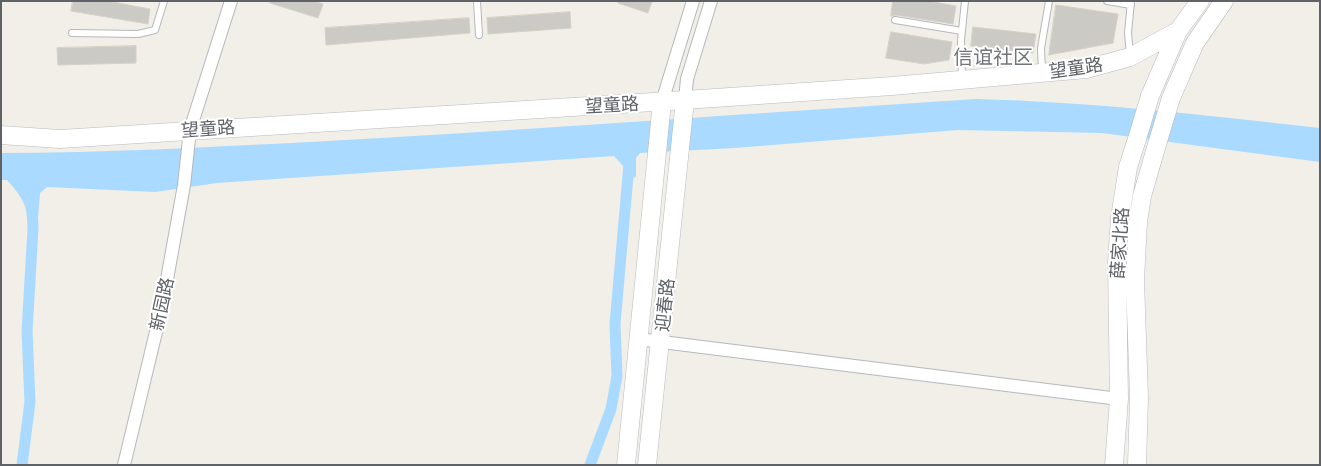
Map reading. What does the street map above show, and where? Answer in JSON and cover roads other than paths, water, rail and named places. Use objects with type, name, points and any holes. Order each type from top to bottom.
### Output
[{"type":"main road","name":"望童路","points":[[1,135],[60,139],[190,136],[962,80],[1086,69],[1130,57],[1178,31],[1200,1]]},
{"type":"main road","name":"薛家北路","points":[[1137,465],[1139,398],[1135,280],[1142,196],[1170,98],[1204,28],[1224,1]]},
{"type":"main road","name":"薛家北路","points":[[1114,465],[1119,399],[1117,262],[1128,166],[1150,96],[1178,31]]},
{"type":"main road","name":"迎春路","points":[[647,465],[685,100]]},
{"type":"main road","name":"迎春路","points":[[626,465],[662,102]]},
{"type":"street","name":"新园路","points":[[124,465],[162,307],[184,185],[190,136],[231,1]]},
{"type":"street","points":[[662,102],[693,1]]},
{"type":"street","points":[[685,100],[687,79],[711,1]]},
{"type":"street","points":[[638,339],[1119,399]]},
{"type":"lane","points":[[72,33],[138,34],[155,30],[164,1]]},
{"type":"lane","points":[[477,1],[479,35]]},
{"type":"lane","points":[[962,80],[962,31],[965,1]]},
{"type":"lane","points":[[1042,73],[1041,48],[1049,1]]},
{"type":"lane","points":[[1107,1],[1131,3],[1128,33],[1130,57]]},
{"type":"lane","points":[[895,20],[962,31]]},
{"type":"water","points":[[976,99],[1105,106],[1320,128],[1320,162],[1102,133],[958,130],[735,148],[640,153],[636,158],[636,177],[623,180],[625,168],[614,156],[217,183],[155,192],[47,187],[40,193],[38,218],[27,218],[25,207],[18,193],[7,180],[1,180],[1,153],[117,151],[310,142]]},
{"type":"waterway","points":[[590,465],[611,409],[617,376],[615,324],[629,164]]},
{"type":"waterway","points":[[22,465],[30,402],[27,331],[33,229],[32,203]]},
{"type":"district","name":"信谊社区","points":[[993,57]]}]
